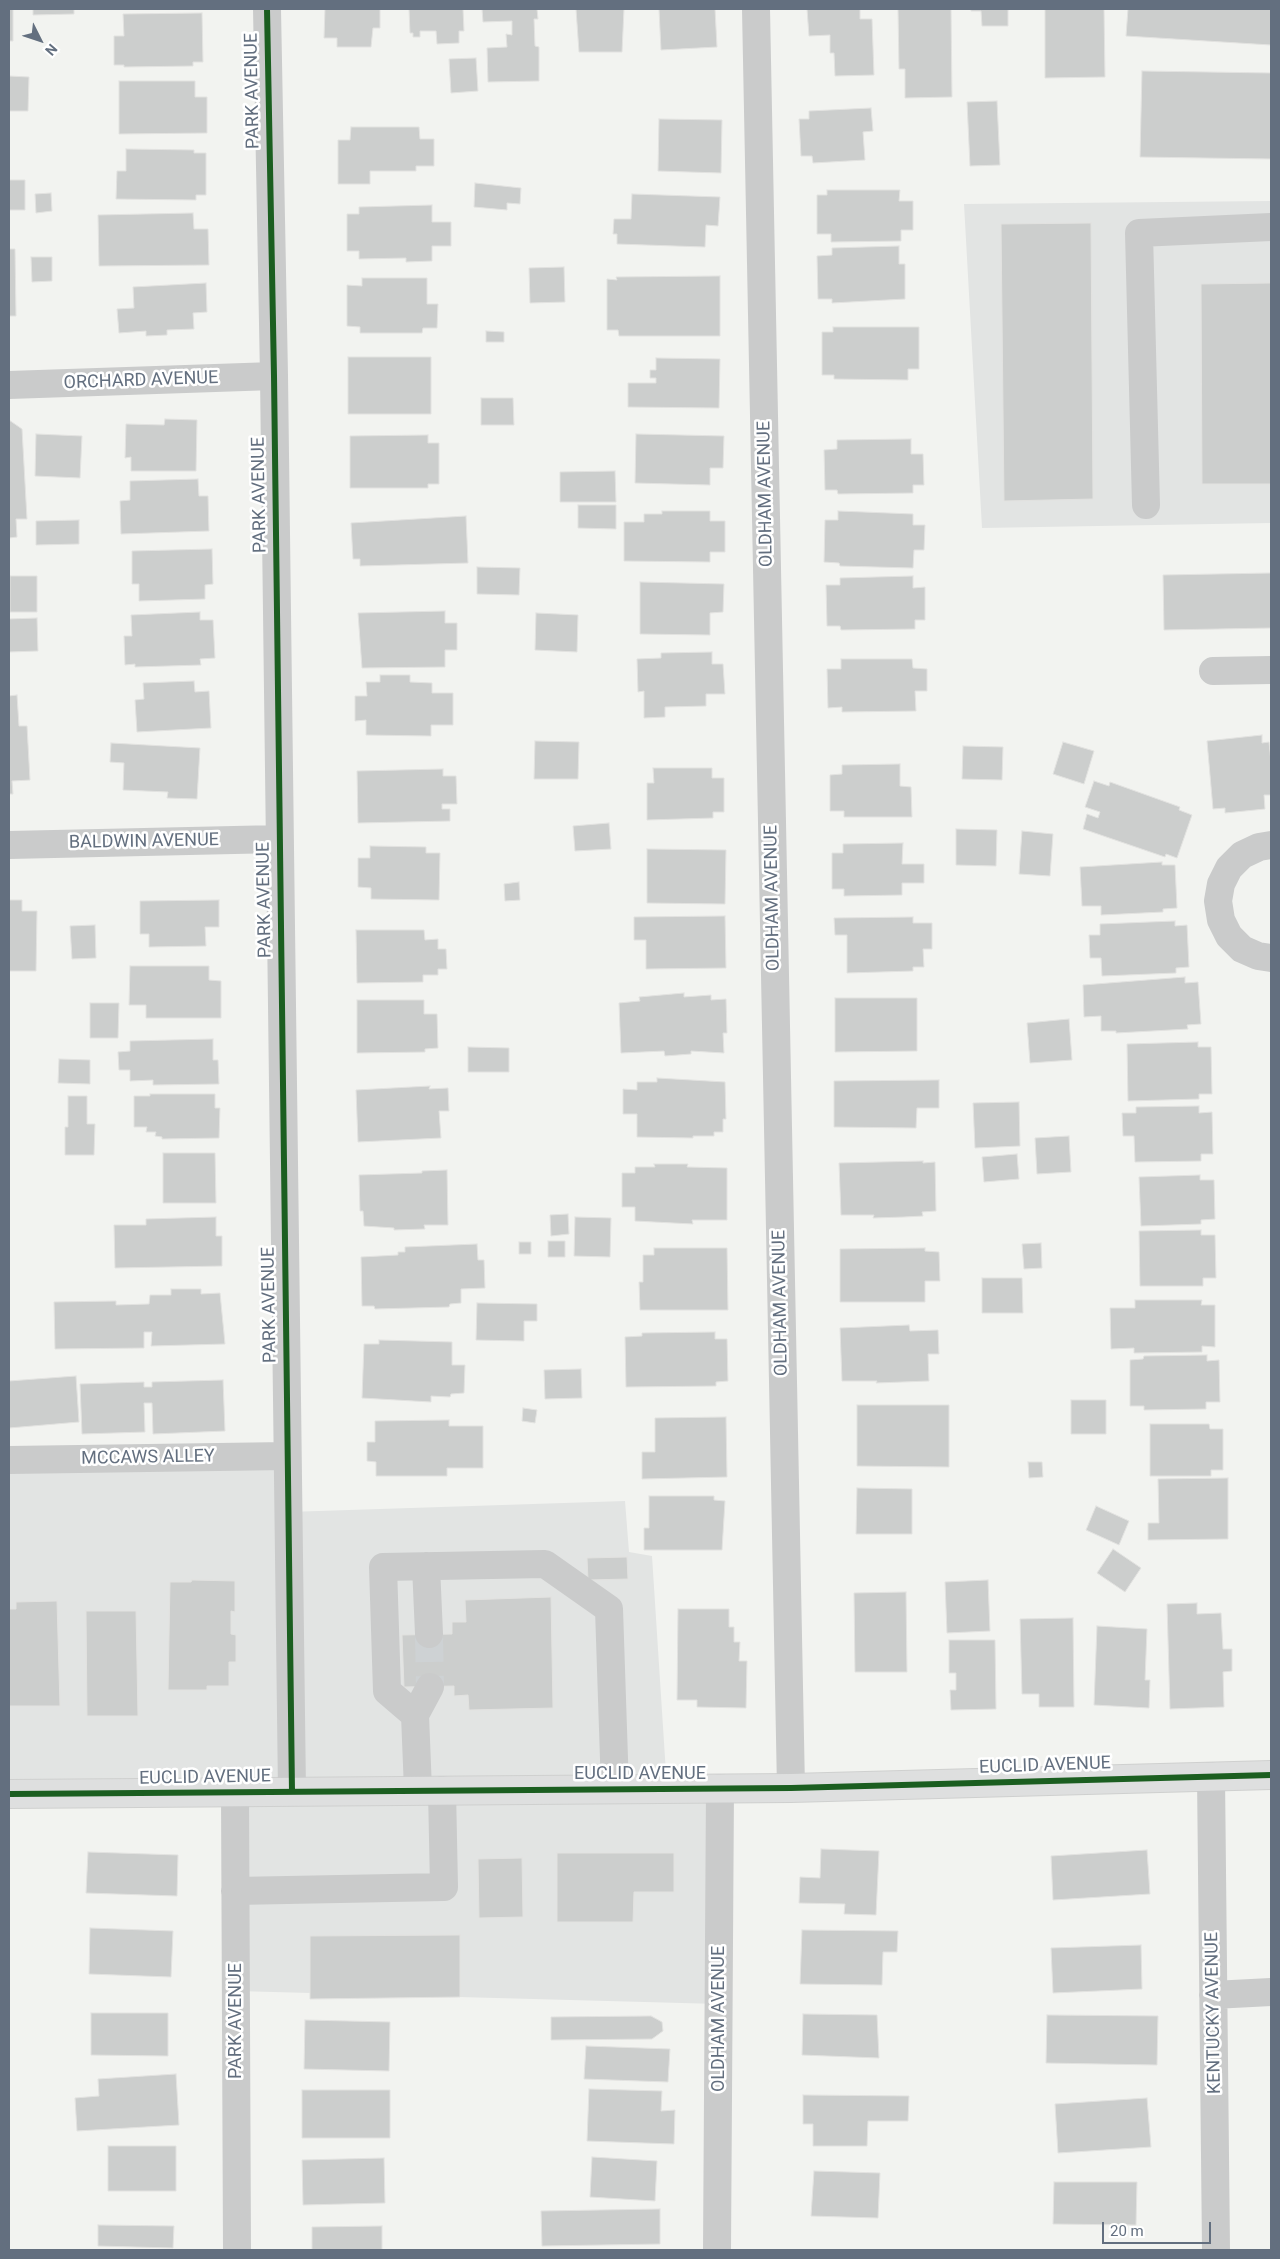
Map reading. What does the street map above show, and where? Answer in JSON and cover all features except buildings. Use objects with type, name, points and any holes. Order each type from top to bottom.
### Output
[{"type":"main road","name":"EUCLID AVENUE","points":[[9,1794],[791,1788],[1271,1775]]},
{"type":"street","name":"PARK AVENUE","points":[[267,9],[274,376],[292,1792]]},
{"type":"street","name":"OLDHAM AVENUE","points":[[756,9],[791,1788]]},
{"type":"street","points":[[1146,505],[1139,233],[1271,227]]},
{"type":"street","name":"ORCHARD AVENUE","points":[[9,385],[274,376]]},
{"type":"street","points":[[1213,671],[1271,670]]},
{"type":"street","name":"BALDWIN AVENUE","points":[[9,845],[279,840]]},
{"type":"street","points":[[1271,845],[1259,847],[1242,855],[1230,868],[1221,884],[1218,901],[1221,920],[1229,936],[1242,948],[1258,956],[1271,958]]},
{"type":"street","name":"MCCAWS ALLEY","points":[[9,1460],[287,1456]]},
{"type":"street","points":[[236,1891],[444,1887],[430,1790],[414,1715],[387,1691],[383,1566],[545,1564],[609,1609],[615,1789]]},
{"type":"street","points":[[426,1566],[429,1634]]},
{"type":"street","points":[[414,1715],[430,1687]]},
{"type":"street","name":"KENTUCKY AVENUE","points":[[1211,1776],[1216,2250]]},
{"type":"street","name":"OLDHAM AVENUE","points":[[717,2250],[720,1788]]},
{"type":"street","name":"PARK AVENUE","points":[[235,1793],[237,2250]]},
{"type":"street","points":[[1214,1995],[1271,1992]]},
{"type":"shaded area","points":[[1271,201],[1271,523],[982,528],[964,204]]},
{"type":"shaded area","points":[[287,1456],[288,1512],[625,1501],[629,1552],[652,1556],[667,1789],[720,1788],[719,2004],[236,1991],[235,1793],[9,1794],[9,1460]]},
{"type":"tunnel","points":[[429,1634],[430,1687]]},
{"type":"cycle path","points":[[267,9],[274,376],[292,1792]]},
{"type":"cycle path","points":[[9,1794],[791,1788],[1271,1775]]}]
